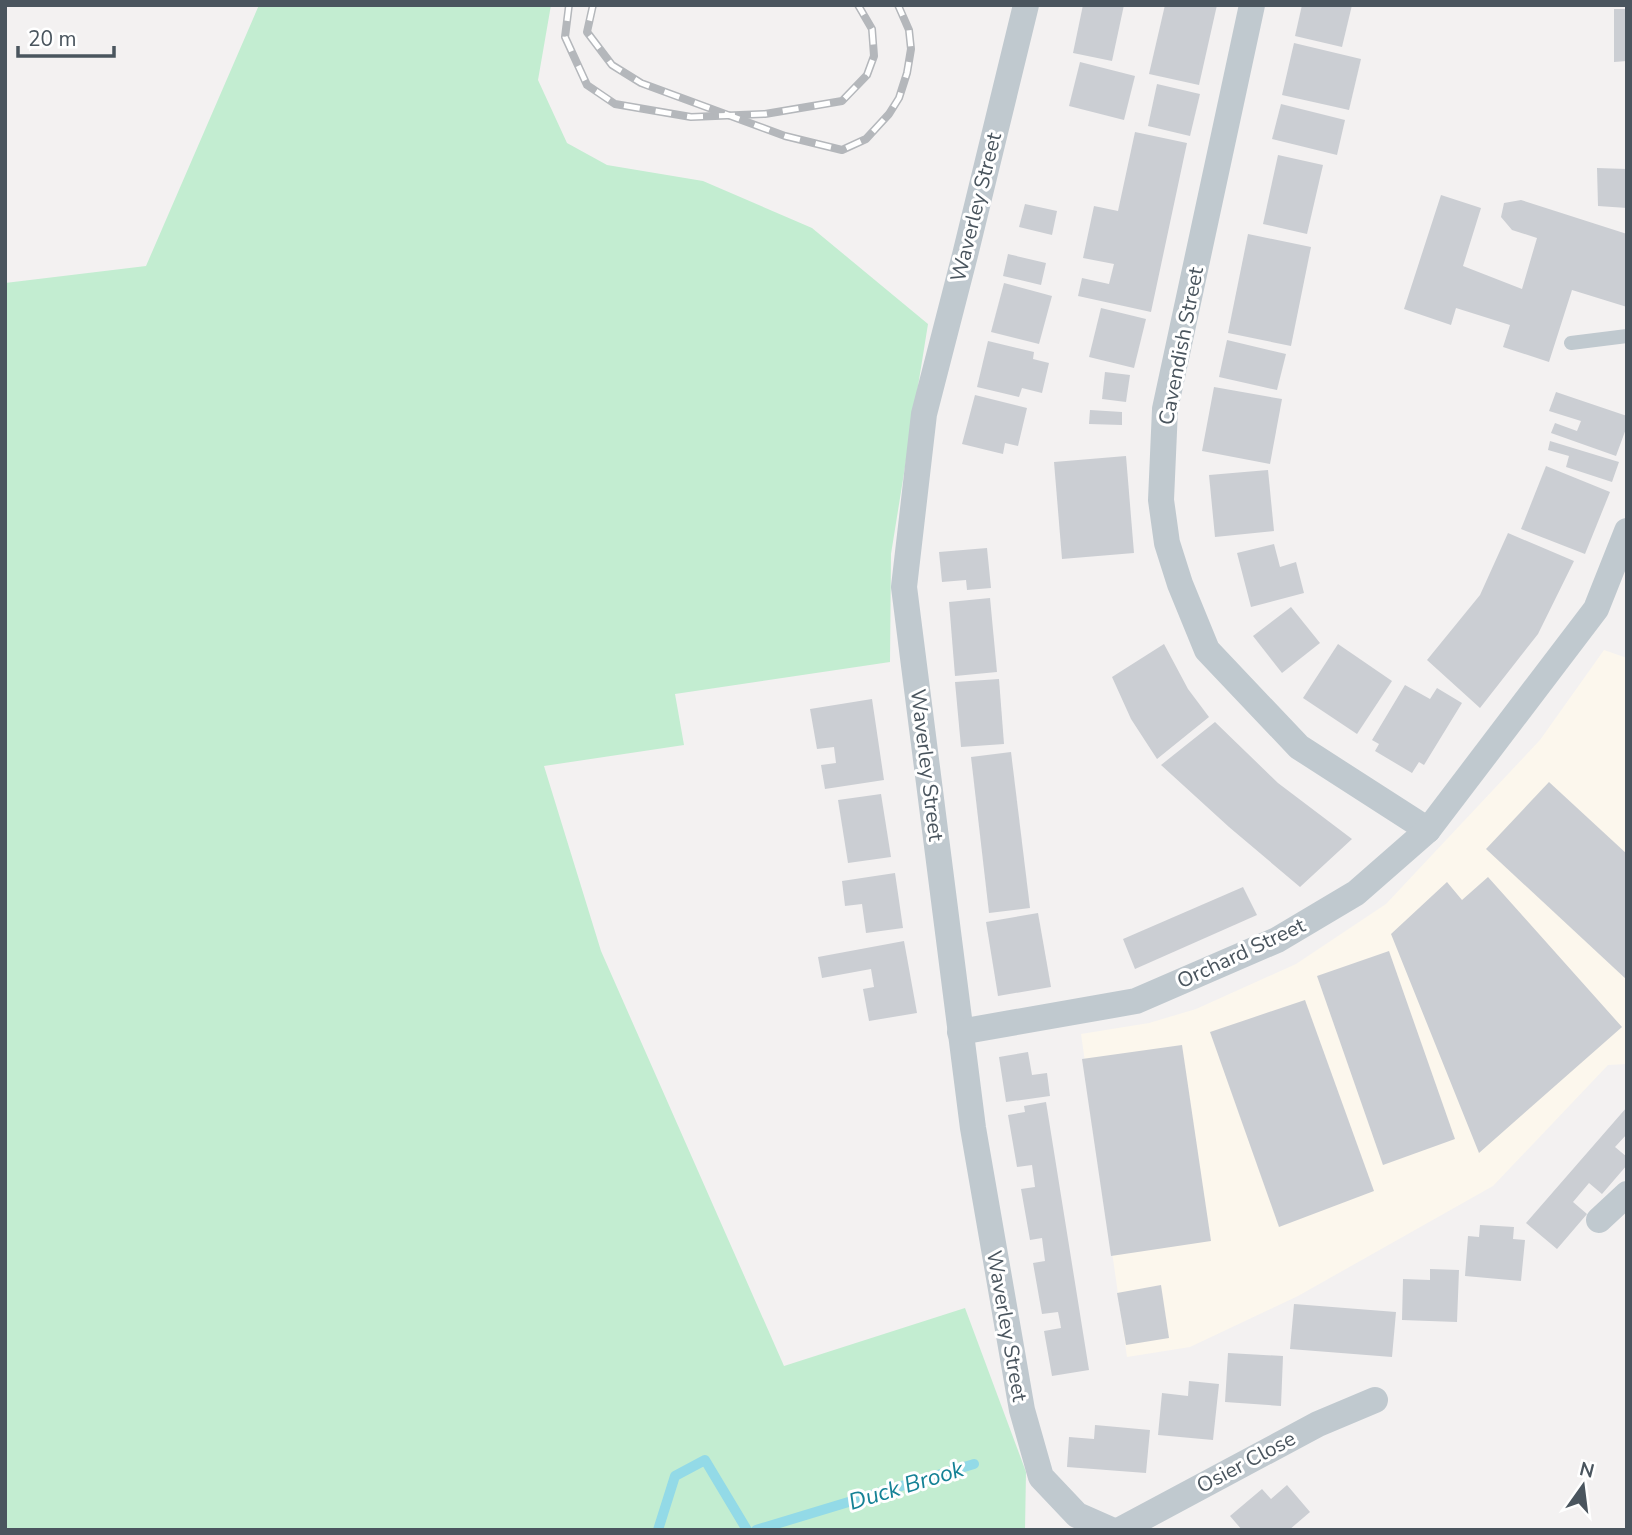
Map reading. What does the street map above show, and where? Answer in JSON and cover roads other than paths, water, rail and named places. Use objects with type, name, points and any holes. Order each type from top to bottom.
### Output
[{"type":"street","name":"Waverley Street","points":[[1026,5],[924,414],[904,587],[973,1129],[1022,1410],[1041,1477],[1077,1515],[1111,1530]]},
{"type":"street","name":"Cavendish Street","points":[[1252,5],[1165,409],[1161,500],[1167,543],[1180,584],[1207,650],[1299,747],[1428,830]]},
{"type":"street","name":"Orchard Street","points":[[960,1032],[1136,1001],[1264,946],[1356,893],[1428,830],[1596,609],[1627,531]]},
{"type":"street","points":[[1599,1220],[1627,1194]]},
{"type":"street","name":"Osier Close","points":[[1120,1530],[1318,1424],[1375,1400]]},
{"type":"lane","points":[[1571,342],[1627,336]]},
{"type":"waterway","name":"Duck Brook","points":[[658,1530],[675,1476],[705,1460],[747,1530]]},
{"type":"waterway","name":"Duck Brook","points":[[756,1530],[974,1464]]},
{"type":"railway","points":[[569,5],[565,37],[587,85],[615,104],[691,117],[765,114],[842,101],[867,75],[874,56],[872,29],[858,5]]},
{"type":"railway","points":[[593,5],[587,32],[612,65],[641,83],[785,136],[842,150],[866,139],[889,114],[899,98],[911,49],[909,30],[898,5]]}]
